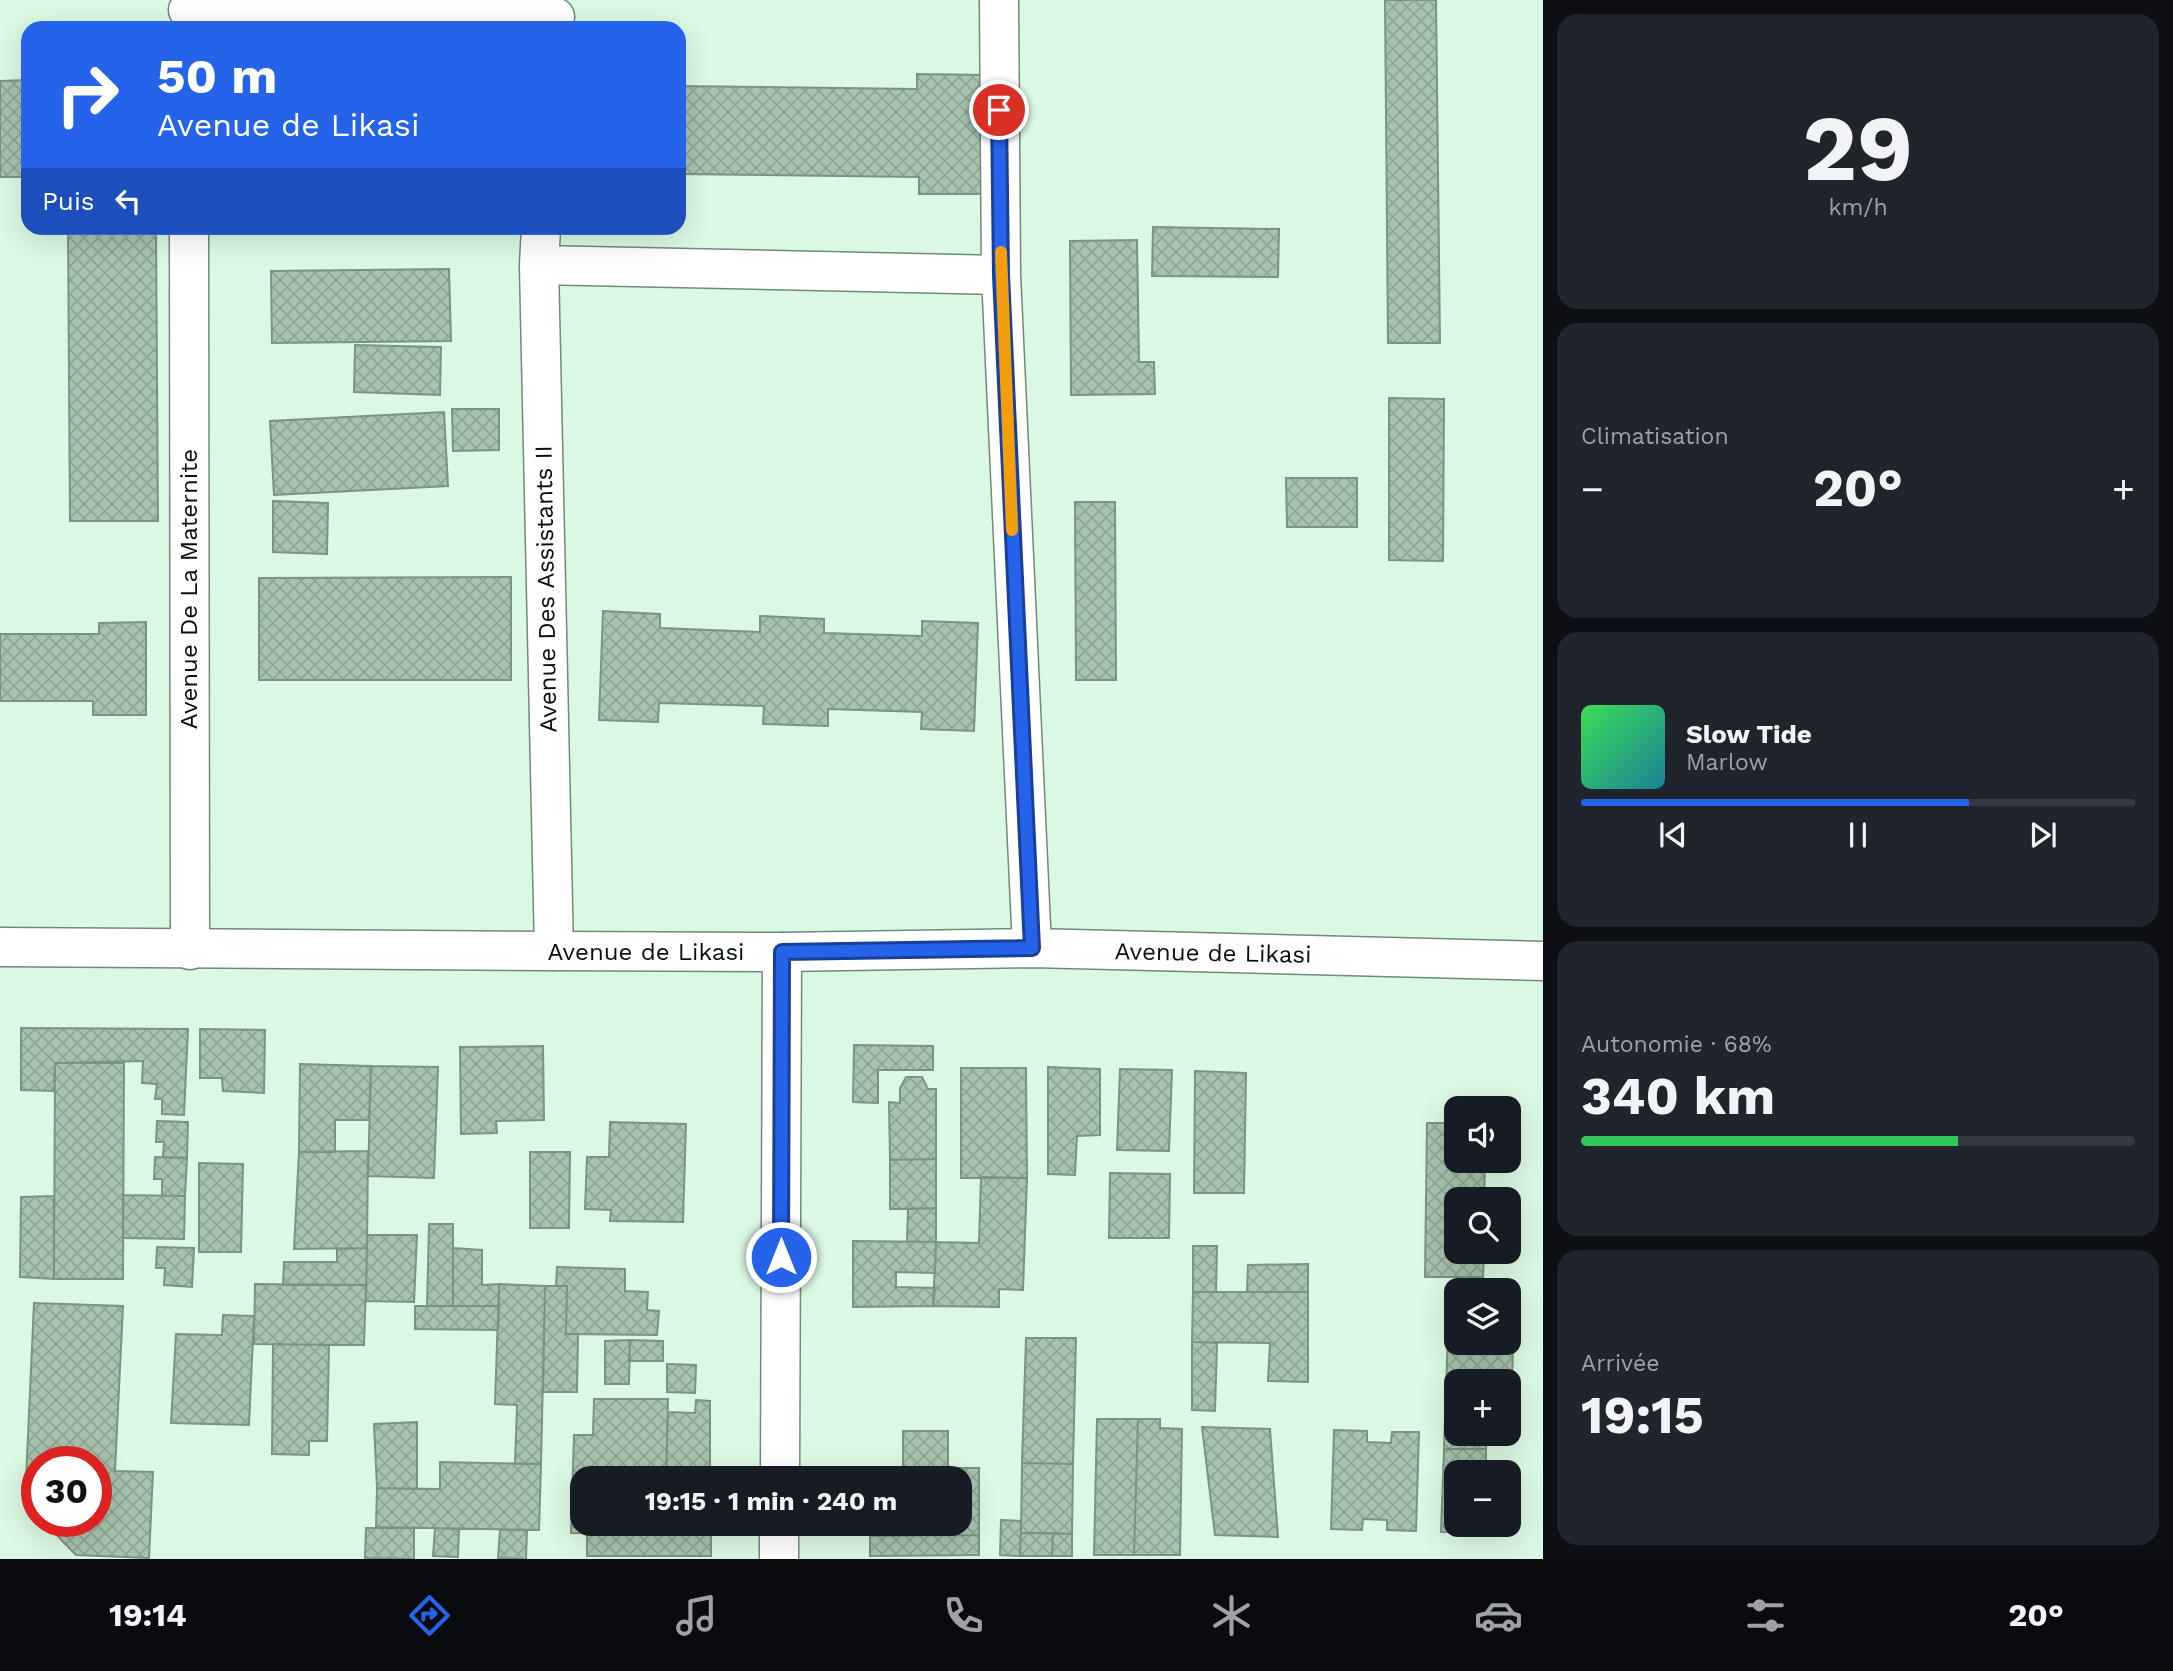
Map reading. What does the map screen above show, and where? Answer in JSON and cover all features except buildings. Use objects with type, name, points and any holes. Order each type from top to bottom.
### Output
[{"type":"street","points":[[999,0],[1001,275],[1032,948]]},
{"type":"street","points":[[188,13],[374,4],[555,15]]},
{"type":"street","name":"Avenue De La Maternite","points":[[189,235],[190,950]]},
{"type":"street","points":[[540,246],[1001,275]]},
{"type":"street","name":"Avenue Des Assistants II","points":[[540,246],[554,951]]},
{"type":"street","name":"Avenue de Likasi","points":[[0,947],[782,952],[1032,948],[1543,961]]},
{"type":"street","points":[[780,1466],[782,952]]},
{"type":"street","points":[[779,1536],[779,1559]]},
{"type":"slow traffic","points":[[1001,252],[1012,530]]},
{"type":"route","points":[[781,1257],[782,952],[1032,948],[1001,275],[999,110]]}]
